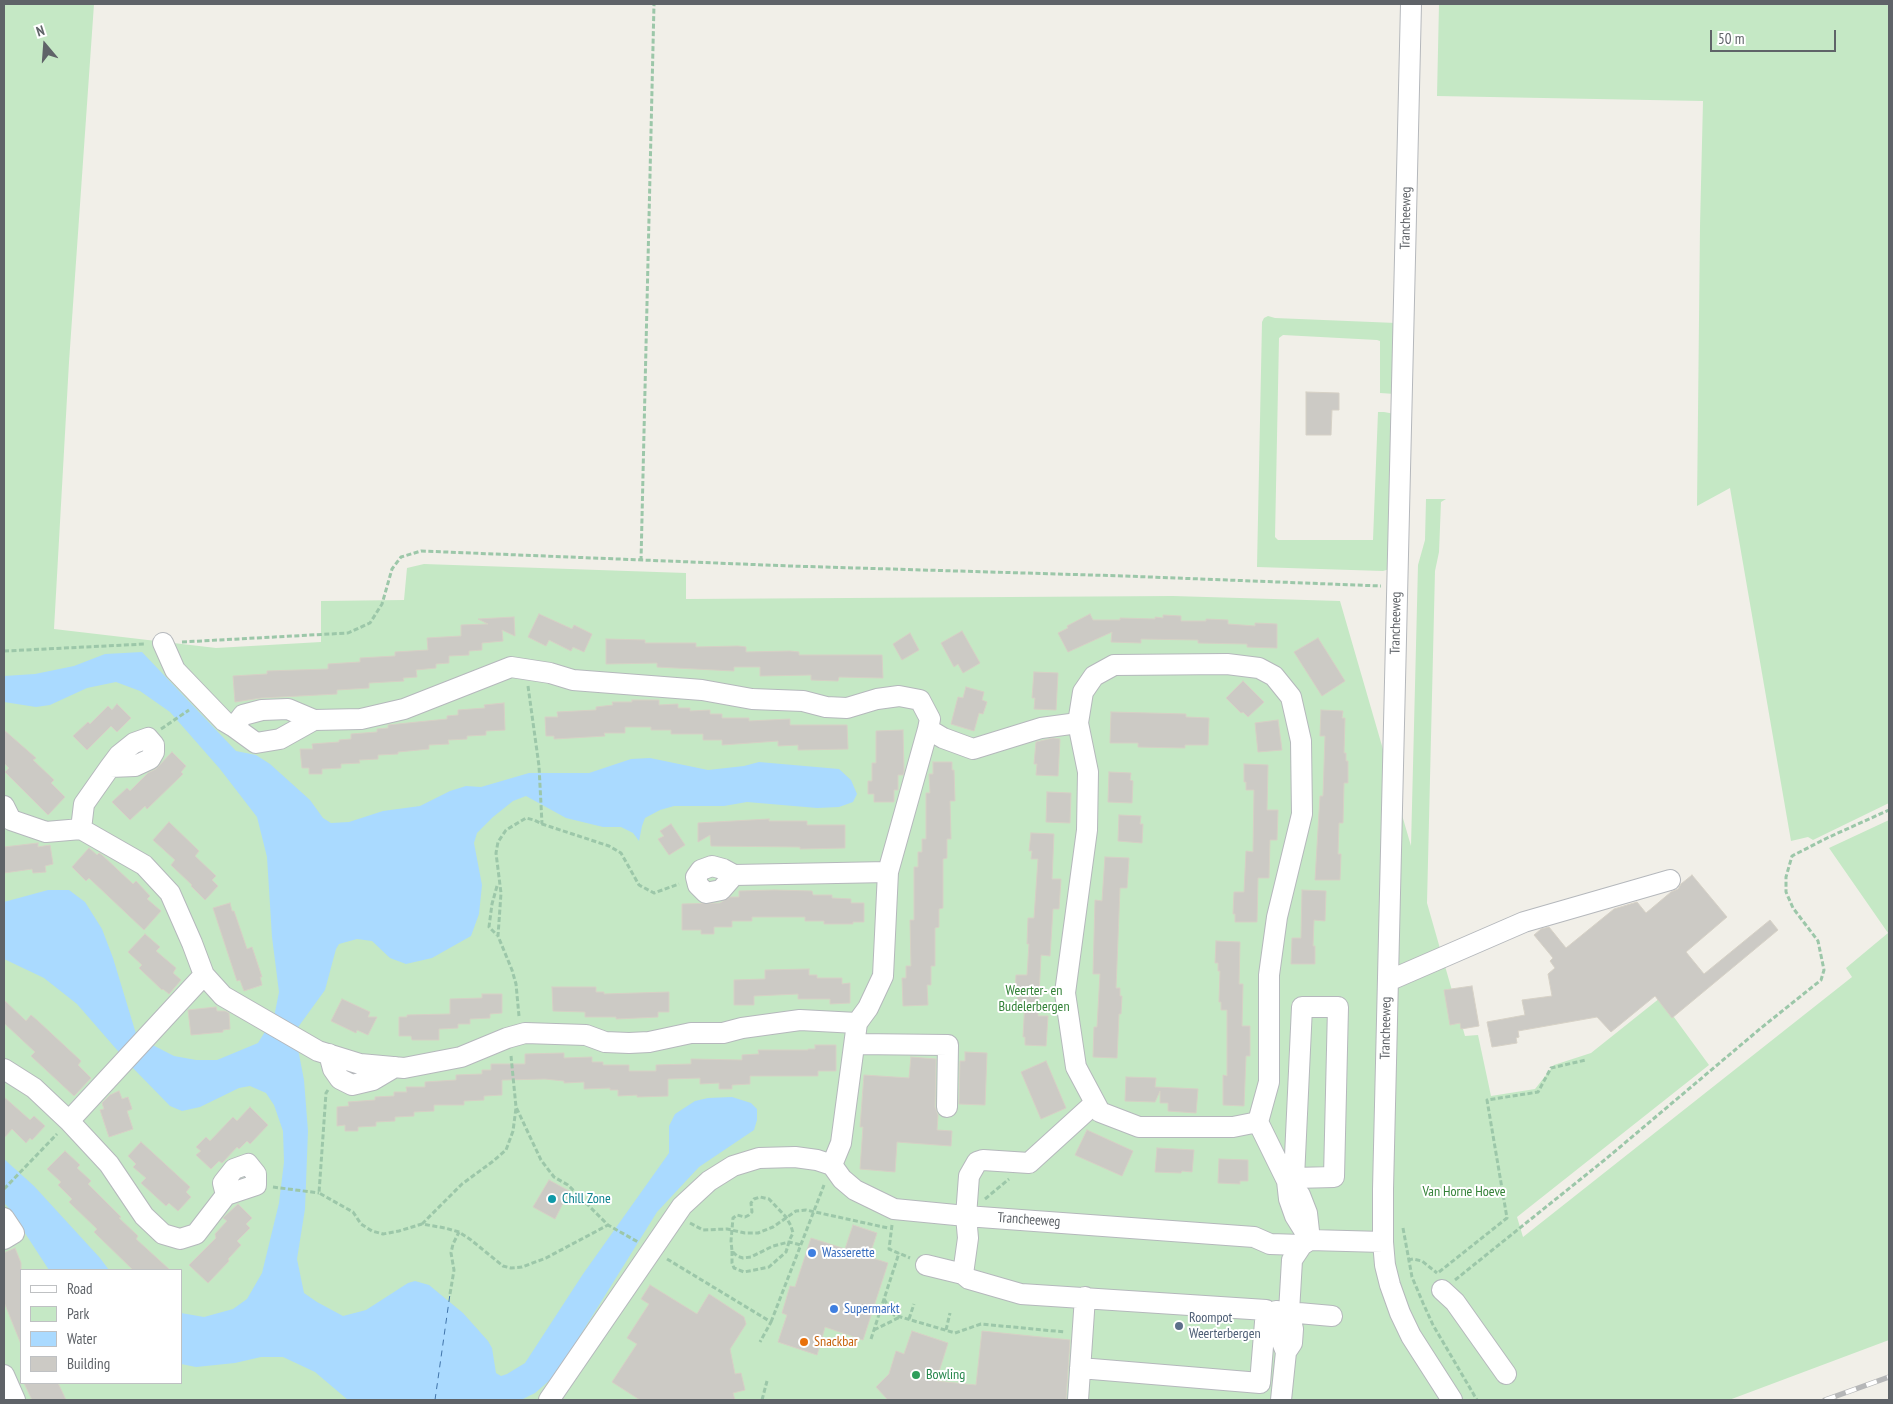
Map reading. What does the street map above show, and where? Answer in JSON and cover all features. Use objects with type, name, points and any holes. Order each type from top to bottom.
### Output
[{"type":"street","name":"Trancheeweg","points":[[1411,4],[1383,1242],[1390,1285],[1400,1313],[1411,1336],[1452,1400]]},
{"type":"street","points":[[163,643],[175,670],[224,721],[256,743],[280,739],[314,720]]},
{"type":"street","points":[[1258,1122],[1233,1127],[1140,1127],[1100,1112],[1076,1067],[1065,993],[1087,830],[1088,772],[1078,723],[1083,692],[1094,676],[1114,665],[1227,664],[1259,668],[1274,676],[1291,697],[1301,741],[1302,814],[1274,936],[1269,975],[1269,1082],[1258,1122],[1291,1180]]},
{"type":"street","points":[[234,727],[243,715],[262,710],[288,709],[314,720],[361,719],[404,709],[511,667],[550,673],[573,680],[702,690],[752,699],[803,701],[826,707],[847,708],[878,699],[899,696],[920,700],[930,719],[888,872],[883,976],[868,1008],[857,1023],[840,1143],[832,1165]]},
{"type":"street","points":[[928,729],[943,738],[973,749],[1041,728],[1078,723]]},
{"type":"street","points":[[82,829],[84,804],[110,767],[126,749],[148,738]]},
{"type":"street","points":[[6,819],[46,832],[82,829],[144,865],[170,893],[204,975],[224,996],[318,1051],[360,1064],[404,1068],[461,1057],[525,1033],[586,1035],[605,1042],[629,1044],[649,1042],[691,1033],[723,1033],[742,1028],[800,1020],[857,1023]]},
{"type":"street","points":[[696,878],[701,870],[712,866],[723,868],[734,876],[888,872]]},
{"type":"street","points":[[1388,981],[1524,922],[1670,880]]},
{"type":"street","points":[[69,1121],[204,975]]},
{"type":"street","points":[[1281,1400],[1286,1352],[1282,1342],[1283,1329],[1289,1312],[1292,1260],[1306,1243],[1289,1199],[1302,1007],[1338,1007],[1334,1177],[1291,1180]]},
{"type":"street","points":[[855,1044],[948,1045],[946,1107]]},
{"type":"street","points":[[329,1054],[333,1069],[340,1079],[352,1085],[373,1080],[395,1067]]},
{"type":"street","points":[[4,1069],[34,1088],[69,1121],[109,1164],[144,1216],[163,1234],[180,1239],[196,1234],[226,1195]]},
{"type":"street","points":[[1095,1103],[1029,1162],[983,1160],[977,1162],[969,1176],[966,1216],[958,1238],[955,1257],[956,1265],[963,1274],[970,1279],[1021,1294],[1085,1297],[1332,1316]]},
{"type":"street","points":[[550,1400],[646,1246],[682,1206],[709,1181],[733,1166],[759,1158],[795,1156],[818,1160],[832,1165],[842,1179],[855,1190],[894,1209]]},
{"type":"street","name":"Trancheeweg","points":[[894,1209],[1254,1237],[1271,1231],[1291,1233],[1306,1243],[1383,1242]]},
{"type":"street","points":[[4,1218],[14,1233],[4,1239]]},
{"type":"street","points":[[926,1265],[963,1274]]},
{"type":"street","points":[[1442,1290],[1455,1302],[1506,1374]]},
{"type":"street","points":[[1078,1400],[1085,1297]]},
{"type":"street","points":[[1080,1368],[1260,1383],[1266,1310]]},
{"type":"street","points":[[4,1375],[15,1400]]},
{"type":"path","points":[[641,561],[654,4]]},
{"type":"path","points":[[4,651],[348,633],[370,623],[382,604],[392,569],[401,557],[421,551],[641,561],[1397,587]]},
{"type":"path","points":[[526,668],[538,766],[542,824]]},
{"type":"path","points":[[148,738],[203,700]]},
{"type":"path","points":[[1442,1290],[1607,1158],[1821,980],[1824,970],[1818,941],[1793,908],[1786,892],[1786,876],[1792,856],[1889,810]]},
{"type":"path","points":[[498,936],[501,893],[496,854],[498,842],[506,830],[526,818],[609,846],[621,853],[639,885],[654,894],[696,878]]},
{"type":"path","points":[[422,1224],[462,1184],[506,1150],[513,1131],[516,1107],[511,1037],[518,1025],[516,984],[498,936],[490,927],[492,904],[497,886]]},
{"type":"path","points":[[1477,1400],[1432,1325],[1412,1277],[1408,1260],[1422,1261],[1437,1274],[1507,1218],[1487,1100],[1538,1092],[1551,1068],[1586,1060]]},
{"type":"path","points":[[319,1193],[326,1094],[332,1083],[340,1079]]},
{"type":"path","points":[[516,1107],[530,1139],[546,1168],[554,1177],[568,1185],[609,1226],[646,1246],[771,1322]]},
{"type":"path","points":[[4,1189],[69,1121]]},
{"type":"path","points":[[966,1216],[1029,1162]]},
{"type":"path","points":[[760,1342],[771,1322],[832,1165]]},
{"type":"path","points":[[266,1186],[319,1193],[353,1212],[361,1224],[372,1231],[383,1234],[422,1224],[459,1232],[503,1266],[511,1268],[522,1267],[540,1260],[609,1226]]},
{"type":"path","points":[[760,1197],[769,1199],[786,1217],[793,1233],[786,1252],[778,1260],[769,1267],[754,1271],[744,1272],[734,1268],[730,1241],[733,1218],[737,1215],[745,1217],[749,1215],[752,1212],[751,1203],[754,1199],[760,1197]]},
{"type":"path","points":[[894,1209],[889,1249],[926,1265]]},
{"type":"path","points":[[732,1230],[758,1233],[786,1217]]},
{"type":"path","points":[[450,1294],[454,1270],[451,1253],[459,1232]]},
{"type":"path","points":[[732,1251],[737,1256],[743,1258],[789,1242],[800,1245]]},
{"type":"path","points":[[871,1339],[899,1253]]},
{"type":"path","points":[[884,1299],[894,1315],[955,1333],[981,1324],[1083,1333]]},
{"type":"path","points":[[909,1319],[914,1304]]},
{"type":"path","points":[[946,1330],[950,1313]]},
{"type":"path","points":[[874,1330],[901,1317]]},
{"type":"path","points":[[762,1400],[767,1381]]},
{"type":"green space","name":"Weerter- en Budelerbergen","points":[[4,4],[94,4],[69,362],[54,629],[216,648],[321,642],[321,601],[404,600],[407,568],[424,564],[686,573],[686,599],[1173,596],[1340,601],[1411,846],[1418,565],[1425,540],[1426,499],[1446,499],[1441,502],[1439,552],[1435,571],[1427,903],[1465,1036],[1478,1035],[1491,1096],[1535,1089],[1554,1065],[1591,1053],[1660,998],[1709,1065],[1517,1217],[1523,1237],[1852,977],[1846,968],[1888,933],[1829,848],[1889,820],[1889,1340],[1729,1400],[4,1400]]},
{"type":"green space","points":[[1439,4],[1889,4],[1889,803],[1813,840],[1808,837],[1791,841],[1730,488],[1697,506],[1703,101],[1437,96]]},
{"type":"green space","points":[[1268,316],[1275,318],[1396,323],[1395,394],[1380,393],[1380,341],[1283,335],[1279,338],[1275,537],[1278,540],[1373,540],[1378,412],[1395,414],[1390,569],[1383,571],[1257,567],[1262,322]]},
{"type":"water","points":[[142,652],[236,751],[256,755],[270,764],[310,800],[323,818],[331,823],[349,822],[383,811],[420,806],[450,791],[466,786],[481,787],[529,773],[589,773],[631,759],[650,758],[708,770],[744,766],[759,762],[839,769],[851,780],[857,794],[853,802],[839,807],[817,808],[747,802],[724,806],[674,806],[660,810],[645,818],[639,841],[633,833],[621,827],[603,827],[566,818],[526,796],[513,801],[477,833],[474,843],[482,885],[479,914],[471,936],[432,958],[406,964],[390,958],[372,941],[357,939],[339,944],[336,949],[325,990],[296,1030],[304,1080],[308,1131],[305,1209],[297,1259],[304,1293],[343,1316],[366,1310],[408,1283],[415,1281],[429,1285],[463,1313],[488,1341],[492,1348],[496,1373],[501,1376],[507,1374],[525,1363],[583,1274],[669,1153],[669,1126],[675,1114],[695,1101],[708,1098],[732,1097],[751,1103],[757,1109],[757,1120],[754,1130],[699,1167],[657,1212],[576,1342],[550,1380],[535,1393],[521,1400],[348,1400],[315,1372],[283,1357],[261,1357],[235,1363],[196,1367],[182,1364],[182,1313],[204,1317],[233,1309],[247,1299],[262,1273],[279,1203],[284,1162],[283,1131],[274,1105],[266,1093],[250,1086],[239,1088],[200,1107],[182,1111],[170,1106],[131,1066],[77,1004],[44,978],[4,959],[4,902],[48,890],[69,890],[85,902],[102,929],[113,958],[137,1037],[174,1056],[196,1060],[217,1060],[258,1043],[274,1017],[279,992],[272,937],[267,857],[257,817],[220,769],[170,712],[140,691],[116,682],[87,688],[50,705],[36,707],[4,702],[4,676],[35,674],[74,666],[105,654]]},
{"type":"water","points":[[4,1159],[34,1186],[108,1269],[48,1269],[4,1203]]},
{"type":"building","points":[[1306,392],[1339,393],[1339,410],[1332,410],[1331,435],[1306,435]]},
{"type":"building","points":[[539,614],[572,629],[574,625],[592,634],[584,652],[573,647],[571,651],[549,640],[546,646],[528,637]]},
{"type":"building","points":[[1090,614],[1093,620],[1120,620],[1120,618],[1155,619],[1155,617],[1163,618],[1163,615],[1181,616],[1181,621],[1206,621],[1206,619],[1228,620],[1228,624],[1255,626],[1255,623],[1277,624],[1277,648],[1247,647],[1247,644],[1198,643],[1198,640],[1141,639],[1141,643],[1111,642],[1112,632],[1068,652],[1058,633]]},
{"type":"building","points":[[514,617],[515,636],[502,630],[503,641],[482,643],[482,650],[469,651],[469,655],[449,656],[449,663],[436,664],[436,668],[416,670],[417,677],[403,678],[404,681],[369,683],[369,688],[337,690],[337,694],[261,698],[235,702],[233,676],[267,674],[267,671],[328,669],[328,664],[360,662],[360,658],[395,656],[395,652],[428,650],[427,638],[461,636],[461,625],[488,624],[478,619]]},
{"type":"building","points":[[962,631],[980,663],[963,673],[958,664],[954,667],[941,643]]},
{"type":"building","points":[[910,633],[919,650],[902,660],[893,644]]},
{"type":"building","points":[[1318,638],[1345,681],[1322,696],[1294,652]]},
{"type":"building","points":[[606,639],[645,640],[645,643],[696,643],[696,647],[738,646],[746,647],[746,652],[790,651],[799,652],[799,655],[882,655],[883,678],[839,677],[838,681],[811,680],[811,675],[760,676],[760,667],[734,667],[734,671],[657,667],[657,663],[606,664]]},
{"type":"building","points":[[1034,672],[1058,673],[1056,710],[1034,709],[1035,698],[1032,698]]},
{"type":"building","points":[[1243,681],[1264,702],[1248,717],[1243,712],[1241,713],[1226,698]]},
{"type":"building","points":[[966,687],[984,692],[982,700],[987,702],[983,714],[979,713],[974,731],[951,724],[958,697],[963,698]]},
{"type":"building","points":[[632,700],[659,700],[659,705],[678,704],[678,708],[690,708],[690,711],[710,710],[710,714],[722,714],[722,718],[749,718],[749,721],[790,719],[790,725],[847,725],[848,749],[798,750],[798,745],[778,746],[778,741],[722,745],[722,740],[703,740],[703,734],[671,734],[671,730],[651,730],[651,727],[625,727],[625,733],[604,733],[605,736],[554,739],[554,736],[546,736],[545,717],[558,717],[557,712],[596,710],[596,707],[613,705],[612,702],[632,702]]},
{"type":"building","points":[[504,703],[505,730],[486,731],[486,735],[467,736],[467,739],[448,740],[449,744],[429,745],[429,749],[378,755],[378,759],[359,760],[360,763],[341,764],[341,768],[322,769],[322,774],[309,774],[309,768],[302,768],[300,749],[313,749],[312,744],[351,739],[351,734],[377,732],[377,729],[388,728],[388,725],[447,719],[447,716],[458,715],[458,710],[485,708],[484,705]]},
{"type":"building","points":[[117,704],[131,718],[117,732],[111,726],[87,750],[73,736],[88,722],[90,724],[108,706],[112,710]]},
{"type":"building","points":[[1321,710],[1343,711],[1342,718],[1345,718],[1344,753],[1346,753],[1346,761],[1348,761],[1348,783],[1344,783],[1343,823],[1339,823],[1338,854],[1341,854],[1340,880],[1315,880],[1320,796],[1323,796],[1325,736],[1320,736]]},
{"type":"building","points":[[1111,712],[1186,714],[1186,717],[1209,718],[1208,745],[1185,745],[1185,748],[1138,747],[1138,743],[1110,743]]},
{"type":"building","points":[[1278,720],[1282,750],[1258,752],[1255,723]]},
{"type":"building","points":[[4,730],[36,758],[33,760],[54,780],[51,783],[65,797],[48,815],[5,772],[9,768],[4,763]]},
{"type":"building","points":[[903,730],[904,772],[903,775],[898,775],[898,790],[894,790],[894,802],[874,802],[874,794],[868,794],[868,781],[872,781],[872,763],[876,763],[876,731]]},
{"type":"building","points":[[1053,738],[1060,739],[1058,776],[1036,775],[1037,764],[1034,764],[1036,742]]},
{"type":"building","points":[[172,752],[186,766],[181,772],[183,774],[147,809],[145,806],[130,820],[112,802],[127,788],[130,791],[148,773],[156,769]]},
{"type":"building","points":[[933,762],[952,762],[952,770],[954,770],[955,801],[950,801],[951,839],[947,839],[947,858],[943,859],[943,908],[939,909],[939,927],[935,928],[935,966],[931,966],[931,985],[927,985],[928,1005],[903,1006],[902,978],[906,978],[906,966],[911,966],[910,920],[914,920],[914,867],[918,867],[918,852],[922,852],[922,839],[926,839],[926,793],[930,793],[929,774],[933,774]]},
{"type":"building","points":[[1244,764],[1268,765],[1267,810],[1278,810],[1277,840],[1270,840],[1269,878],[1258,878],[1257,922],[1235,922],[1235,914],[1233,914],[1234,892],[1244,892],[1246,851],[1253,852],[1254,790],[1246,790]]},
{"type":"building","points":[[1109,772],[1131,773],[1130,780],[1133,781],[1132,803],[1108,802]]},
{"type":"building","points":[[1047,792],[1071,793],[1070,823],[1046,822]]},
{"type":"building","points":[[1119,815],[1141,816],[1140,824],[1143,824],[1142,843],[1118,841]]},
{"type":"building","points":[[769,819],[769,821],[807,821],[807,825],[845,825],[845,848],[800,849],[800,847],[711,846],[710,835],[698,842],[698,823]]},
{"type":"building","points":[[169,822],[199,851],[195,856],[216,876],[212,880],[218,886],[205,900],[171,865],[175,860],[153,840]]},
{"type":"building","points":[[671,824],[685,845],[669,855],[658,839],[664,836],[660,831]]},
{"type":"building","points":[[1031,833],[1054,834],[1052,879],[1061,879],[1059,909],[1053,909],[1050,956],[1041,955],[1038,1016],[1048,1016],[1046,1046],[1025,1045],[1025,1037],[1023,1037],[1025,1001],[1017,1001],[1018,993],[1015,993],[1016,975],[1027,975],[1028,918],[1034,918],[1038,859],[1031,859],[1032,851],[1029,851]]},
{"type":"building","points":[[38,843],[38,847],[50,845],[53,864],[45,866],[46,872],[33,873],[32,869],[4,873],[4,847]]},
{"type":"building","points":[[89,848],[97,855],[99,853],[102,855],[133,884],[136,881],[150,896],[147,899],[161,911],[144,930],[89,878],[86,881],[72,867]]},
{"type":"building","points":[[1105,857],[1129,858],[1127,888],[1120,888],[1116,988],[1120,988],[1120,996],[1122,996],[1121,1014],[1119,1014],[1117,1058],[1093,1057],[1094,1027],[1097,1027],[1100,974],[1093,974],[1095,900],[1102,901]]},
{"type":"building","points":[[1692,875],[1727,917],[1686,952],[1704,974],[1770,920],[1778,930],[1672,1018],[1655,996],[1611,1032],[1597,1017],[1518,1031],[1517,1043],[1492,1047],[1487,1022],[1525,1015],[1522,1000],[1552,996],[1548,974],[1555,968],[1550,961],[1553,958],[1534,935],[1541,929],[1549,927],[1566,948],[1614,909],[1637,902],[1646,913],[1671,892],[1678,889]]},
{"type":"building","points":[[1302,890],[1326,891],[1325,921],[1314,920],[1313,946],[1315,946],[1315,964],[1291,964],[1292,938],[1301,938]]},
{"type":"building","points":[[739,891],[812,891],[813,895],[832,895],[832,898],[851,899],[851,903],[864,903],[864,922],[824,924],[824,921],[805,921],[805,917],[752,917],[752,921],[732,921],[732,927],[714,927],[714,934],[701,934],[701,930],[682,930],[682,904],[720,903],[730,897],[739,897]]},
{"type":"building","points":[[230,903],[247,949],[252,947],[262,977],[260,977],[262,985],[244,991],[240,980],[237,981],[213,908]]},
{"type":"building","points":[[145,934],[160,947],[156,951],[176,968],[173,973],[181,980],[169,994],[162,990],[139,968],[142,965],[128,952]]},
{"type":"building","points":[[1216,941],[1240,942],[1239,984],[1243,984],[1242,1026],[1250,1026],[1250,1056],[1246,1056],[1244,1106],[1223,1105],[1223,1075],[1227,1076],[1227,1010],[1221,1010],[1221,1002],[1219,1002],[1220,971],[1218,971],[1218,963],[1215,963]]},
{"type":"building","points":[[809,969],[809,975],[817,975],[817,978],[842,978],[842,984],[850,983],[850,1003],[830,1004],[830,999],[798,999],[798,994],[754,996],[754,1005],[734,1005],[734,980],[765,979],[765,970]]},
{"type":"building","points":[[1472,986],[1479,1026],[1461,1029],[1460,1023],[1450,1025],[1444,990]]},
{"type":"building","points":[[552,987],[596,987],[596,992],[604,992],[604,994],[669,992],[669,1012],[658,1012],[658,1017],[616,1019],[616,1017],[585,1017],[585,1012],[553,1011]]},
{"type":"building","points":[[482,994],[502,994],[502,1013],[490,1014],[490,1018],[470,1019],[470,1024],[458,1024],[458,1028],[439,1029],[439,1040],[412,1040],[411,1036],[399,1036],[399,1017],[407,1017],[407,1015],[450,1014],[450,999],[482,998]]},
{"type":"building","points":[[342,999],[370,1012],[368,1017],[377,1017],[368,1035],[357,1030],[356,1033],[331,1021]]},
{"type":"building","points":[[4,1000],[26,1021],[31,1015],[81,1061],[78,1065],[91,1078],[74,1096],[31,1056],[35,1052],[4,1023]]},
{"type":"building","points":[[216,1007],[217,1011],[229,1013],[230,1029],[223,1030],[223,1032],[191,1035],[188,1010]]},
{"type":"building","points":[[815,1045],[836,1045],[836,1071],[818,1071],[818,1076],[750,1076],[750,1084],[732,1085],[732,1089],[719,1089],[719,1083],[700,1084],[700,1078],[668,1079],[668,1096],[637,1097],[637,1095],[618,1096],[618,1090],[610,1090],[610,1088],[584,1089],[584,1082],[564,1083],[564,1081],[545,1079],[502,1080],[502,1095],[484,1096],[484,1100],[464,1101],[464,1105],[434,1105],[434,1111],[414,1112],[414,1116],[395,1117],[395,1121],[376,1122],[376,1126],[358,1127],[358,1131],[345,1131],[345,1125],[337,1126],[337,1107],[349,1106],[348,1102],[375,1100],[375,1097],[394,1096],[394,1092],[407,1092],[406,1087],[425,1087],[425,1082],[456,1080],[456,1075],[482,1074],[482,1070],[491,1070],[491,1064],[525,1064],[525,1054],[564,1053],[564,1058],[592,1057],[592,1062],[603,1062],[603,1065],[629,1065],[629,1071],[656,1071],[656,1065],[691,1064],[691,1059],[742,1060],[742,1055],[759,1054],[758,1050],[808,1050],[815,1049]]},
{"type":"building","points":[[965,1052],[987,1053],[985,1105],[959,1104],[960,1061],[965,1061]]},
{"type":"building","points":[[911,1057],[936,1059],[935,1107],[938,1115],[937,1130],[952,1131],[951,1146],[897,1142],[895,1172],[860,1169],[863,1127],[860,1127],[864,1075],[909,1078]]},
{"type":"building","points":[[1046,1061],[1066,1108],[1041,1119],[1021,1072]]},
{"type":"building","points":[[1126,1077],[1156,1078],[1155,1087],[1198,1089],[1196,1113],[1168,1111],[1168,1103],[1160,1103],[1160,1091],[1155,1102],[1125,1101]]},
{"type":"building","points":[[119,1091],[122,1099],[128,1097],[132,1109],[127,1111],[133,1129],[109,1137],[100,1110],[104,1109],[102,1103],[110,1095]]},
{"type":"building","points":[[4,1097],[30,1120],[34,1116],[45,1126],[32,1140],[30,1138],[26,1143],[12,1129],[4,1138]]},
{"type":"building","points":[[250,1107],[268,1125],[250,1144],[247,1141],[239,1149],[237,1147],[222,1163],[219,1161],[211,1169],[196,1155],[201,1151],[196,1147],[206,1137],[210,1141],[233,1117],[237,1121]]},
{"type":"building","points":[[1087,1130],[1133,1151],[1122,1176],[1075,1155]]},
{"type":"building","points":[[141,1142],[190,1187],[186,1192],[191,1197],[178,1211],[169,1203],[166,1206],[141,1183],[146,1178],[133,1167],[136,1164],[128,1156]]},
{"type":"building","points":[[1157,1148],[1194,1150],[1192,1172],[1155,1172]]},
{"type":"building","points":[[65,1151],[80,1165],[77,1168],[91,1181],[88,1184],[138,1236],[136,1239],[169,1269],[132,1269],[94,1232],[97,1229],[69,1202],[72,1199],[58,1185],[61,1182],[47,1169]]},
{"type":"building","points":[[1219,1159],[1248,1160],[1248,1181],[1240,1181],[1240,1184],[1218,1183]]},
{"type":"building","name":"Chill Zone","points":[[549,1180],[569,1191],[555,1219],[533,1207]]},
{"type":"building","points":[[238,1204],[252,1218],[246,1224],[250,1228],[237,1241],[241,1245],[228,1259],[229,1261],[208,1283],[189,1265],[216,1238],[215,1234],[227,1221],[223,1218]]},
{"type":"building","points":[[853,1225],[877,1233],[869,1257],[888,1263],[863,1340],[825,1327],[817,1355],[778,1342],[787,1315],[782,1313],[790,1286],[795,1287],[811,1238],[845,1249]]},
{"type":"building","points":[[15,1248],[21,1263],[20,1342],[4,1302],[4,1253]]},
{"type":"building","points":[[650,1285],[697,1314],[709,1294],[744,1317],[746,1324],[730,1349],[735,1374],[741,1373],[745,1390],[733,1393],[735,1400],[640,1400],[612,1382],[637,1344],[627,1338],[649,1304],[641,1299]]},
{"type":"building","points":[[912,1331],[948,1343],[936,1381],[976,1385],[982,1331],[1070,1340],[1066,1400],[888,1400],[876,1387],[889,1374],[896,1351],[904,1354]]},
{"type":"building","points":[[24,1384],[58,1384],[66,1400],[32,1400]]},
{"type":"ferry route","points":[[435,1400],[450,1294]]},
{"type":"railway","points":[[1825,1400],[1889,1377]]},
{"type":"place","name":"Chill Zone","points":[[552,1199]]},
{"type":"place","name":"Wasserette","points":[[812,1253]]},
{"type":"place","name":"Supermarkt","points":[[834,1309]]},
{"type":"place","name":"Roompot Weerterbergen","points":[[1179,1326]]},
{"type":"place","name":"Snackbar","points":[[804,1342]]},
{"type":"place","name":"Bowling","points":[[916,1375]]},
{"type":"park label","name":"Van Horne Hoeve","points":[[1464,1192]]}]
